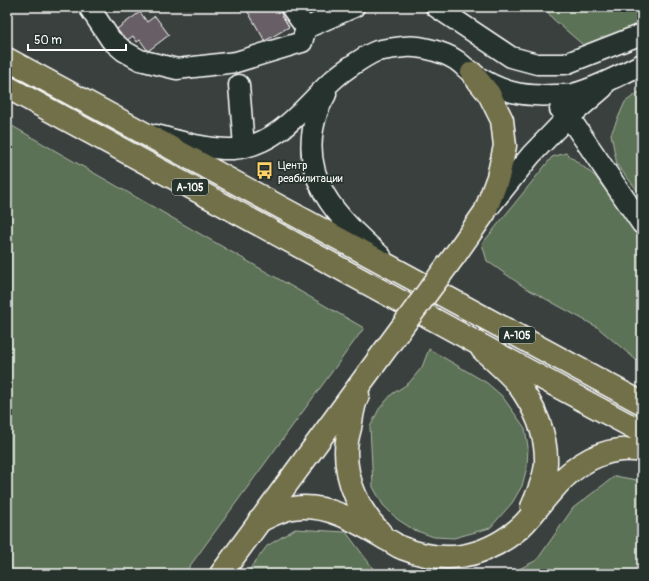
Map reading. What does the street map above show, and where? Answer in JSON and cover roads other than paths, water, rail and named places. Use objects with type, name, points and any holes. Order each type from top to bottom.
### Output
[{"type":"main road","name":"А-105","points":[[7,59],[642,403]]},
{"type":"main road","points":[[221,574],[485,212],[498,177],[505,146],[502,120],[489,94],[472,73]]},
{"type":"main road","name":"А-105","points":[[7,88],[642,432]]},
{"type":"main road","points":[[475,342],[516,383],[535,412],[544,436],[546,463],[540,488],[526,521]]},
{"type":"main road","points":[[370,370],[357,398],[351,420],[346,451],[348,472],[354,494],[366,516],[388,540]]},
{"type":"main road","points":[[259,522],[279,512],[293,508],[314,507],[334,512],[357,522],[400,547],[417,553],[439,557],[461,556],[481,552],[516,531],[552,490],[572,470],[592,457],[617,450],[642,451]]},
{"type":"street","points":[[89,7],[111,40],[124,51],[140,60],[177,69],[236,62],[302,42],[306,28]]},
{"type":"street","points":[[291,7],[306,28]]},
{"type":"street","points":[[306,28],[354,7]]},
{"type":"street","points":[[436,7],[511,57],[537,64],[566,64],[642,34]]},
{"type":"street","points":[[140,131],[203,146],[233,149],[254,144],[275,135],[292,122],[335,78],[354,64],[377,51],[406,46],[433,50],[454,60],[495,87],[523,94],[542,96],[572,94],[614,78],[642,64]]},
{"type":"street","points":[[335,78],[317,112],[312,136],[311,158],[319,185],[333,208],[359,237],[393,267]]},
{"type":"street","points":[[485,212],[531,155],[560,125],[614,78]]},
{"type":"street","points":[[239,86],[244,146]]},
{"type":"street","points":[[542,96],[553,103],[569,117],[642,224]]},
{"type":"place","name":"Центр реабилитации","points":[[265,171]]}]
